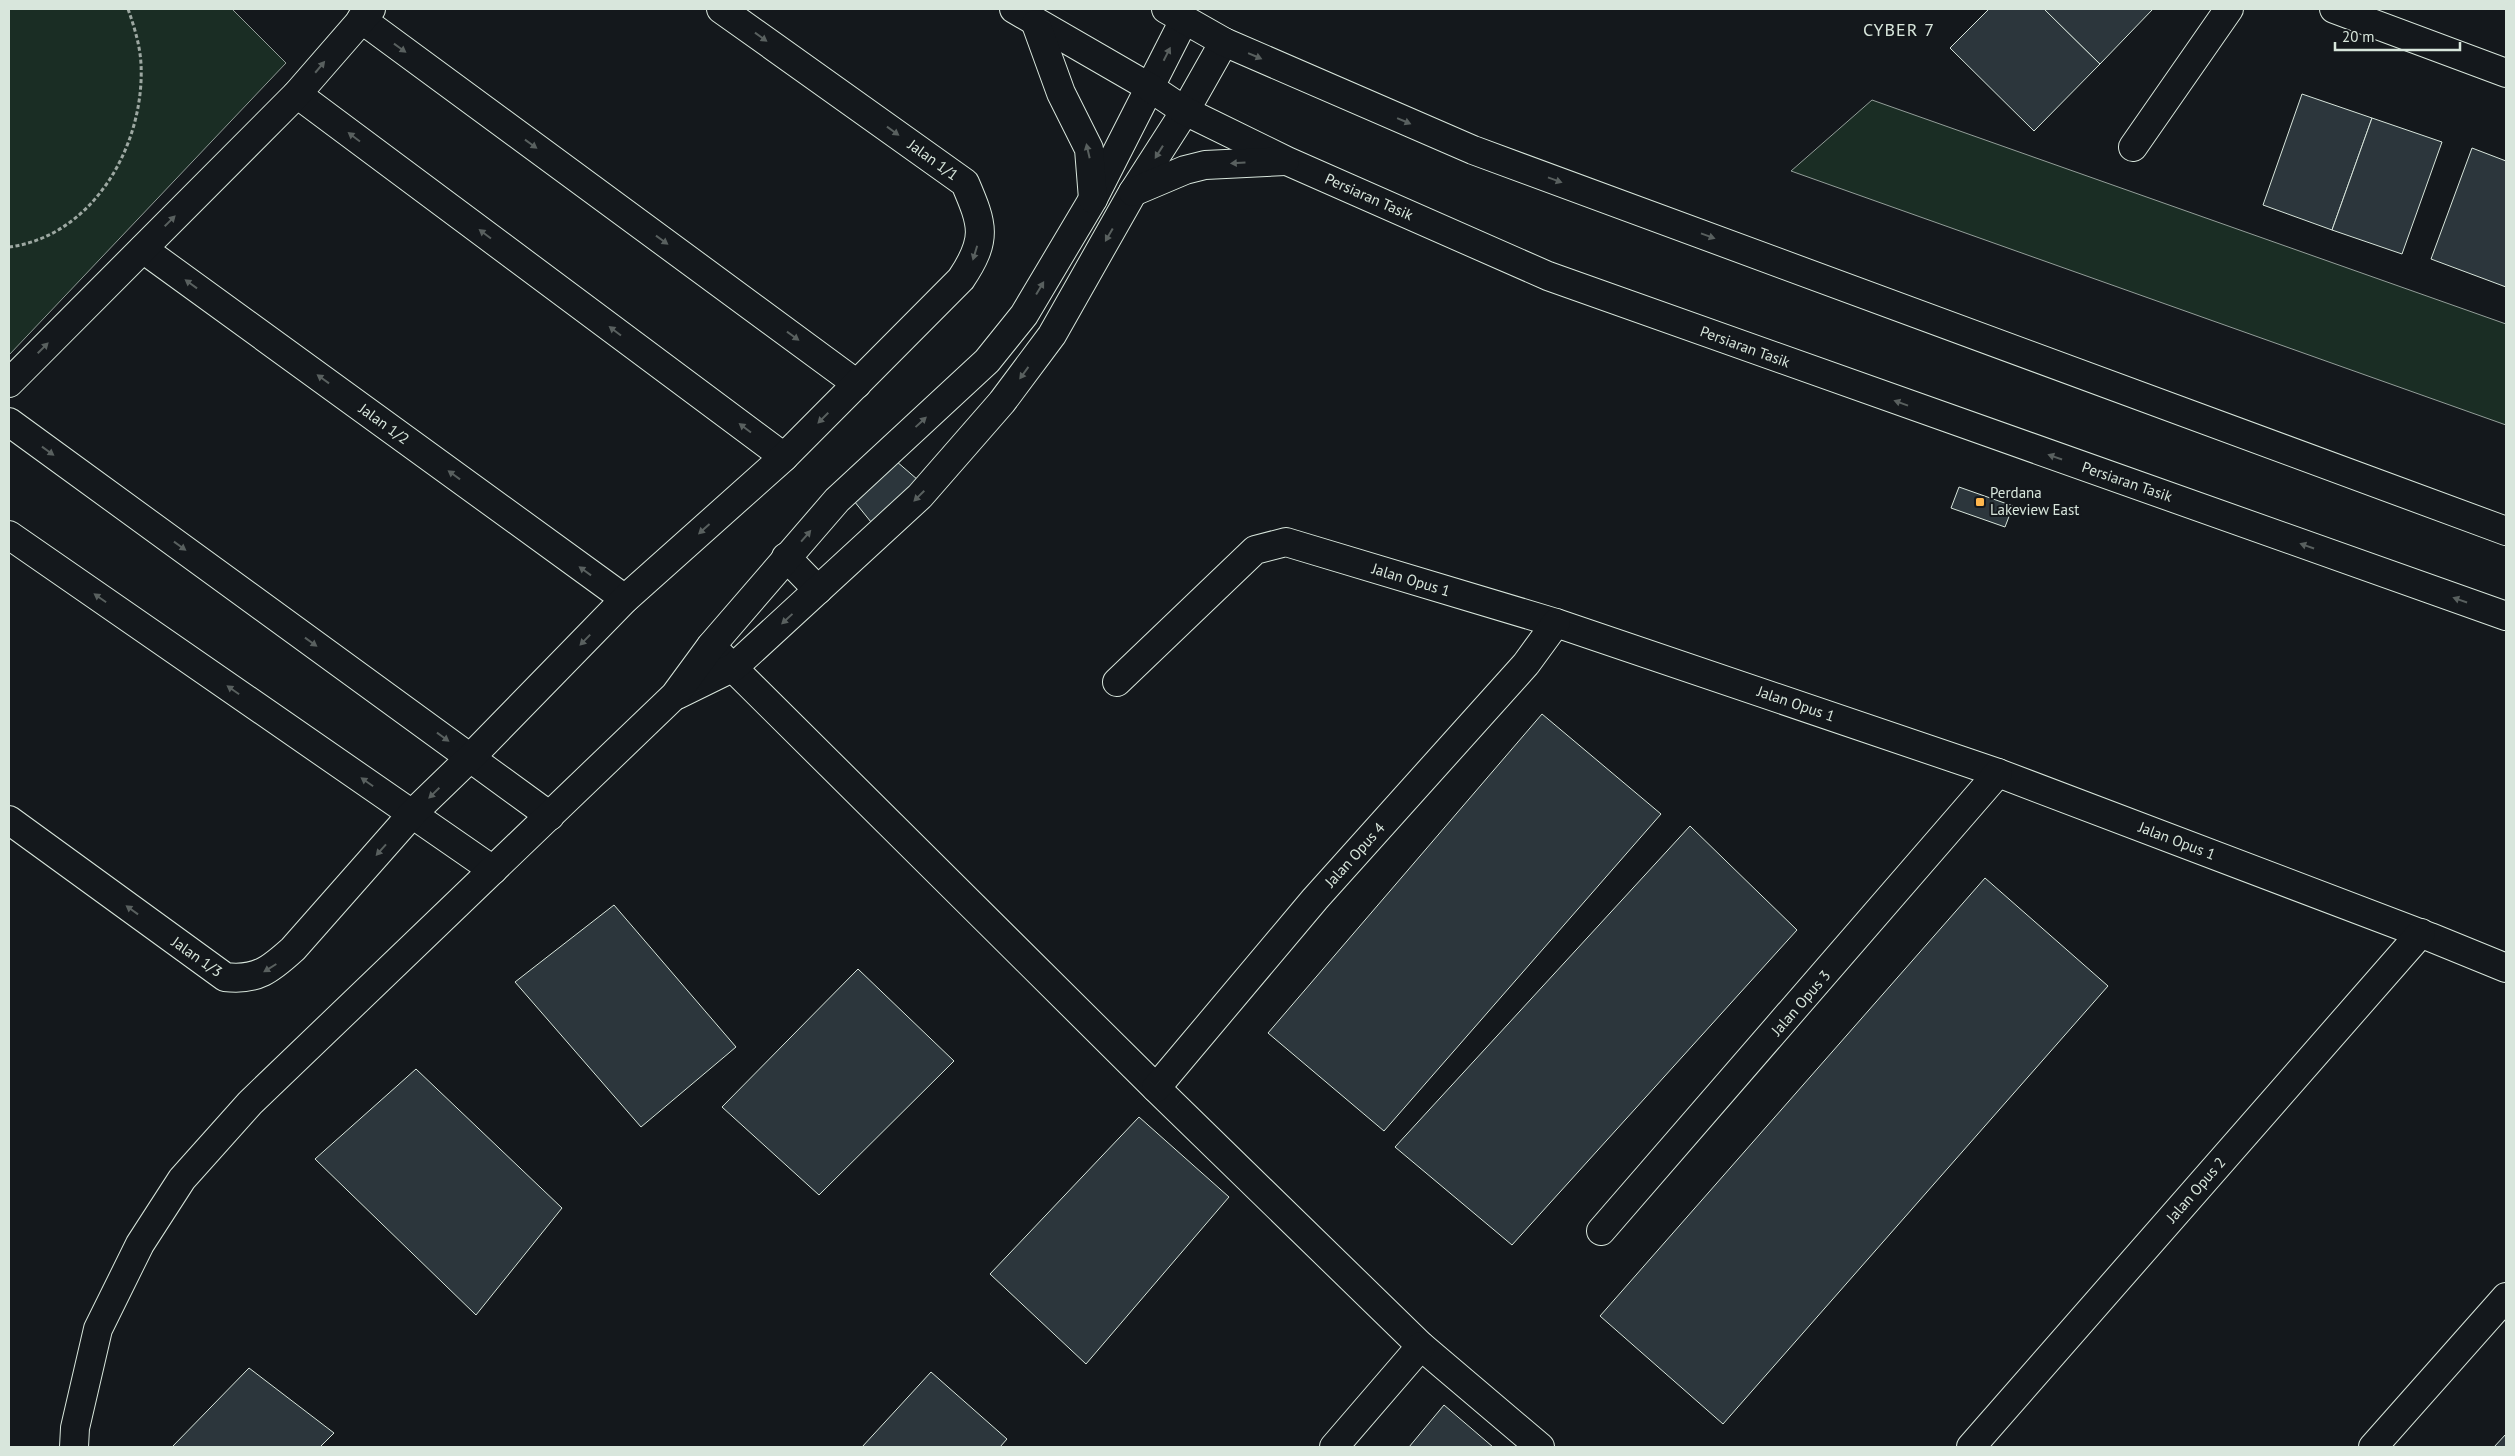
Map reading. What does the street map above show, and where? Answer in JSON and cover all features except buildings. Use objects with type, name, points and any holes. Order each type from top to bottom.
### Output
[{"type":"street","name":"Jalan 1/1","points":[[625,599],[784,457],[961,279],[974,259],[979,238],[980,217],[965,183],[721,9]]},
{"type":"street","name":"Persiaran Tasik","points":[[1014,9],[1036,24],[1149,87],[1185,111],[1287,161],[1548,276],[2506,616]]},
{"type":"street","points":[[2133,147],[2229,9]]},
{"type":"street","points":[[2334,9],[2506,73]]},
{"type":"street","points":[[9,383],[297,94],[366,14],[857,384]]},
{"type":"street","points":[[74,1447],[75,1428],[98,1329],[140,1244],[182,1178],[250,1103],[675,695],[711,646],[837,500],[986,361],[1024,315],[1093,199],[1149,87],[1175,14],[1224,42],[1473,150],[2506,531]]},
{"type":"street","points":[[1036,24],[1061,93],[1089,149],[1093,199]]},
{"type":"street","points":[[675,695],[734,667],[920,496],[1002,402],[1052,335],[1133,192],[1185,111],[1224,42]]},
{"type":"street","points":[[297,94],[784,457]]},
{"type":"street","points":[[1133,192],[1185,170],[1205,165],[1287,161]]},
{"type":"street","name":"Jalan 1/2","points":[[142,249],[625,599]]},
{"type":"street","points":[[1024,315],[1052,335]]},
{"type":"street","points":[[9,422],[550,816]]},
{"type":"street","points":[[9,535],[494,870]]},
{"type":"street","name":"Jalan Opus 1","points":[[1117,682],[1255,550],[1286,542],[1556,623],[1998,773],[2421,933],[2506,968]]},
{"type":"street","points":[[786,557],[818,590]]},
{"type":"street","name":"Jalan 1/3","points":[[9,820],[225,977],[242,979],[256,976],[275,965],[293,949],[413,814],[625,599]]},
{"type":"street","name":"Jalan Opus 4","points":[[1156,1088],[1315,899],[1526,664],[1556,623]]},
{"type":"street","points":[[711,646],[1156,1088],[1421,1346],[1540,1447]]},
{"type":"street","name":"Jalan Opus 3","points":[[1601,1231],[1998,773]]},
{"type":"street","name":"Jalan Opus 2","points":[[1971,1447],[2421,933]]},
{"type":"street","points":[[2373,1447],[2506,1297]]},
{"type":"street","points":[[1334,1447],[1421,1346]]},
{"type":"path","points":[[9,247],[25,245],[58,230],[90,204],[114,175],[134,129],[139,98],[141,64],[135,29],[128,9]]},
{"type":"green space","points":[[9,9],[232,9],[286,63],[9,355]]},
{"type":"green space","points":[[1872,100],[2506,324],[2506,425],[1791,171]]},
{"type":"place","name":"Perdana Lakeview East","points":[[1980,502]]},
{"type":"district","name":"CYBER 7","points":[[1899,30]]}]
